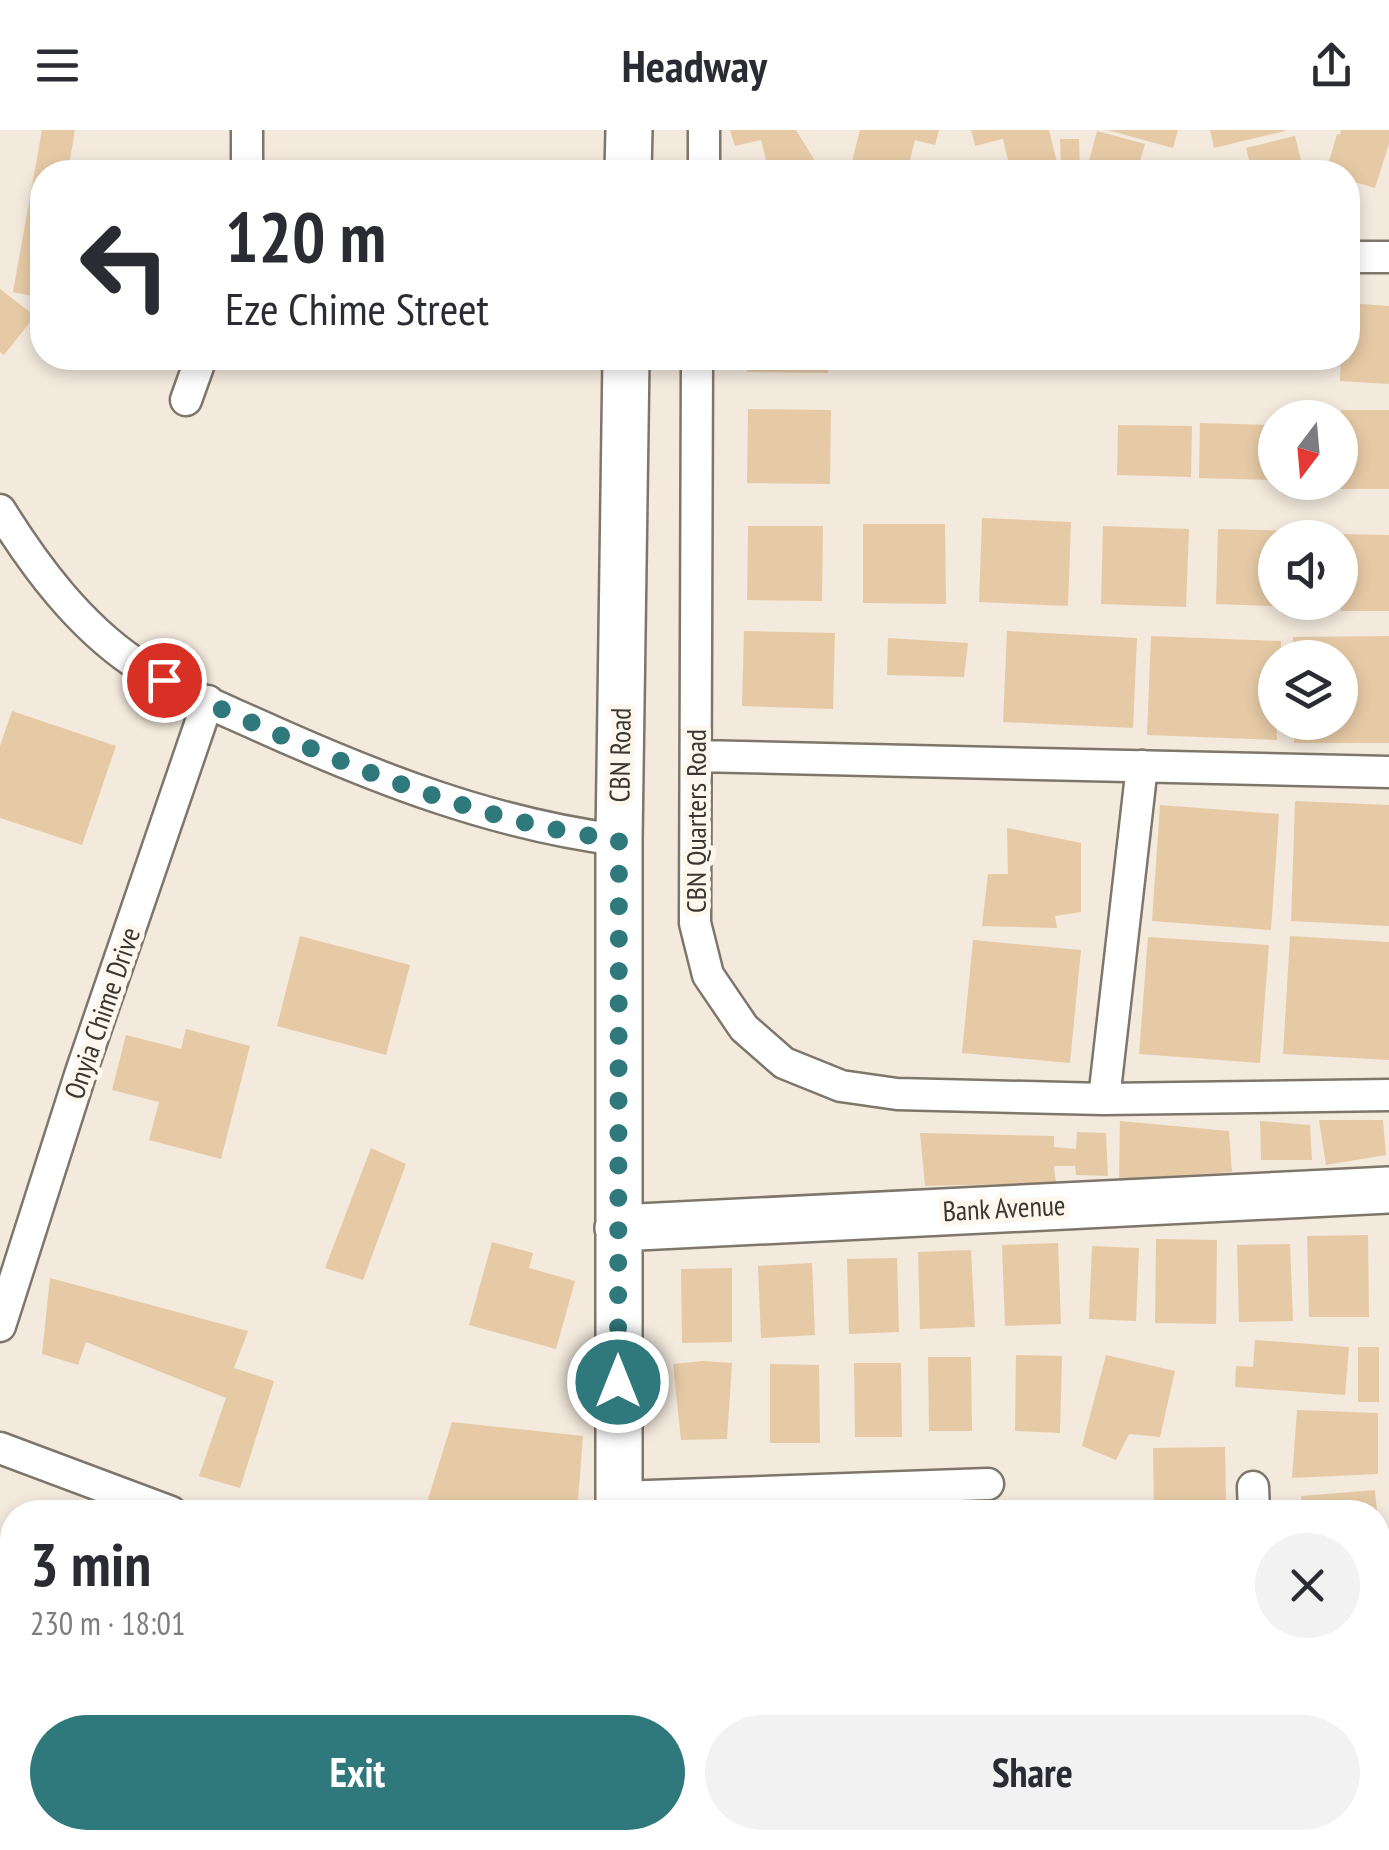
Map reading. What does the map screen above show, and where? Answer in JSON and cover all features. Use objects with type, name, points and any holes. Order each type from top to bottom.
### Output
[{"type":"main road","points":[[628,160],[629,130]]},
{"type":"main road","name":"CBN Road","points":[[619,1500],[619,840],[626,370]]},
{"type":"main road","name":"Bank Avenue","points":[[618,1228],[1389,1190]]},
{"type":"street","points":[[247,130],[247,160]]},
{"type":"street","points":[[704,130],[704,160]]},
{"type":"street","points":[[1360,257],[1389,257]]},
{"type":"street","points":[[186,400],[197,370]]},
{"type":"street","name":"CBN Quarters Road","points":[[697,370],[695,923],[708,975],[744,1028],[784,1063],[841,1086],[898,1094],[1104,1100],[1389,1094]]},
{"type":"street","points":[[0,510],[40,570],[104,638],[164,680],[369,774],[425,794],[564,833],[619,840]]},
{"type":"street","name":"Onyia Chime Drive","points":[[0,1326],[81,1072],[208,701]]},
{"type":"street","points":[[696,756],[1389,772]]},
{"type":"street","points":[[1104,1100],[1142,766]]},
{"type":"street","points":[[0,1448],[139,1500]]},
{"type":"street","points":[[693,1500],[988,1484]]},
{"type":"building","points":[[42,130],[75,130],[70,160],[37,160]]},
{"type":"building","points":[[730,130],[796,130],[814,160],[766,160],[761,140],[735,146]]},
{"type":"building","points":[[860,130],[939,130],[935,145],[915,140],[910,160],[852,160]]},
{"type":"building","points":[[971,130],[1049,130],[1056,160],[1008,160],[1003,139],[975,146]]},
{"type":"building","points":[[1107,130],[1178,130],[1173,148]]},
{"type":"building","points":[[1210,130],[1285,130],[1285,131],[1214,148]]},
{"type":"building","points":[[1341,130],[1389,130],[1389,144],[1375,188],[1360,184],[1360,160],[1329,160],[1337,134]]},
{"type":"building","points":[[1097,131],[1145,144],[1140,160],[1089,160]]},
{"type":"building","points":[[1295,136],[1301,160],[1249,160],[1246,148]]},
{"type":"building","points":[[1060,139],[1079,139],[1080,160],[1061,160]]},
{"type":"building","points":[[30,197],[30,296],[13,292]]},
{"type":"building","points":[[0,289],[30,312],[30,322],[4,355],[0,352]]},
{"type":"building","points":[[1360,304],[1389,306],[1389,384],[1340,381],[1340,370],[1360,370]]},
{"type":"building","points":[[747,370],[828,370],[828,373]]},
{"type":"building","points":[[748,409],[831,410],[830,484],[747,483]]},
{"type":"building","points":[[1358,410],[1389,410],[1389,489],[1358,489]]},
{"type":"building","points":[[1200,423],[1258,425],[1258,480],[1199,478]]},
{"type":"building","points":[[1118,425],[1192,426],[1191,477],[1117,475]]},
{"type":"building","points":[[982,518],[1071,522],[1068,606],[979,602]]},
{"type":"building","points":[[863,524],[945,524],[946,604],[863,603]]},
{"type":"building","points":[[748,526],[823,526],[822,601],[747,600]]},
{"type":"building","points":[[1103,526],[1189,529],[1186,607],[1101,604]]},
{"type":"building","points":[[1218,529],[1258,530],[1258,606],[1216,604]]},
{"type":"building","points":[[1358,534],[1389,535],[1389,611],[1358,611]]},
{"type":"building","points":[[744,631],[835,633],[833,709],[742,706]]},
{"type":"building","points":[[1007,631],[1137,638],[1133,728],[1003,722]]},
{"type":"building","points":[[1151,636],[1258,640],[1258,739],[1147,735]]},
{"type":"building","points":[[1389,636],[1389,743],[1294,743],[1358,740],[1358,640],[1293,637]]},
{"type":"building","points":[[888,638],[968,643],[964,677],[887,675]]},
{"type":"building","points":[[12,711],[116,746],[82,845],[0,818],[0,746]]},
{"type":"building","points":[[1295,801],[1389,805],[1389,926],[1291,921]]},
{"type":"building","points":[[1160,805],[1279,814],[1271,930],[1152,921]]},
{"type":"building","points":[[1007,828],[1081,843],[1081,912],[1055,916],[1057,928],[982,926],[988,874],[1008,874]]},
{"type":"building","points":[[300,936],[410,965],[386,1055],[277,1026]]},
{"type":"building","points":[[1290,936],[1389,942],[1389,1060],[1283,1054]]},
{"type":"building","points":[[1148,937],[1269,945],[1260,1063],[1139,1054]]},
{"type":"building","points":[[973,940],[1081,950],[1070,1063],[962,1053]]},
{"type":"building","points":[[186,1029],[250,1046],[221,1159],[149,1140],[159,1102],[112,1090],[126,1035],[181,1049]]},
{"type":"building","points":[[1319,1120],[1383,1120],[1386,1155],[1326,1165]]},
{"type":"building","points":[[1120,1121],[1229,1131],[1232,1172],[1119,1179]]},
{"type":"building","points":[[1260,1121],[1310,1125],[1312,1160],[1261,1160]]},
{"type":"building","points":[[1077,1132],[1106,1133],[1108,1176],[1076,1175],[1075,1166],[1054,1166],[1056,1183],[925,1186],[920,1133],[1054,1136],[1054,1147],[1076,1149]]},
{"type":"building","points":[[371,1148],[406,1164],[363,1280],[325,1268]]},
{"type":"building","points":[[1368,1235],[1369,1317],[1309,1317],[1307,1236]]},
{"type":"building","points":[[1156,1239],[1217,1240],[1216,1324],[1155,1323]]},
{"type":"building","points":[[492,1242],[533,1253],[529,1268],[575,1281],[556,1349],[469,1325]]},
{"type":"building","points":[[1058,1243],[1061,1324],[1005,1326],[1002,1245]]},
{"type":"building","points":[[1290,1244],[1293,1321],[1239,1322],[1237,1245]]},
{"type":"building","points":[[1092,1246],[1139,1248],[1136,1321],[1089,1319]]},
{"type":"building","points":[[971,1250],[975,1327],[920,1329],[918,1252]]},
{"type":"building","points":[[897,1258],[899,1332],[849,1334],[847,1259]]},
{"type":"building","points":[[812,1263],[815,1335],[761,1338],[758,1266]]},
{"type":"building","points":[[732,1268],[732,1342],[682,1343],[681,1269]]},
{"type":"building","points":[[50,1278],[248,1331],[234,1368],[274,1381],[240,1488],[199,1476],[226,1398],[86,1342],[78,1365],[42,1354]]},
{"type":"building","points":[[1255,1340],[1349,1347],[1345,1395],[1235,1387],[1236,1366],[1253,1367]]},
{"type":"building","points":[[1358,1347],[1379,1347],[1379,1402],[1358,1402]]},
{"type":"building","points":[[1016,1355],[1062,1356],[1060,1433],[1015,1431]]},
{"type":"building","points":[[1106,1355],[1175,1371],[1160,1437],[1129,1434],[1116,1460],[1082,1446]]},
{"type":"building","points":[[928,1357],[971,1357],[972,1431],[929,1431]]},
{"type":"building","points":[[732,1363],[727,1439],[681,1440],[673,1364]]},
{"type":"building","points":[[854,1363],[901,1363],[902,1437],[855,1437]]},
{"type":"building","points":[[770,1364],[819,1365],[820,1443],[770,1443]]},
{"type":"building","points":[[1297,1410],[1378,1413],[1378,1474],[1292,1478]]},
{"type":"building","points":[[452,1422],[583,1436],[578,1500],[428,1500]]},
{"type":"building","points":[[1225,1447],[1226,1500],[1154,1500],[1153,1448]]},
{"type":"building","points":[[1375,1490],[1376,1500],[1301,1500],[1301,1496]]},
{"type":"route","points":[[164,680],[328,757],[425,794],[564,833],[619,840],[618,1382]]}]
